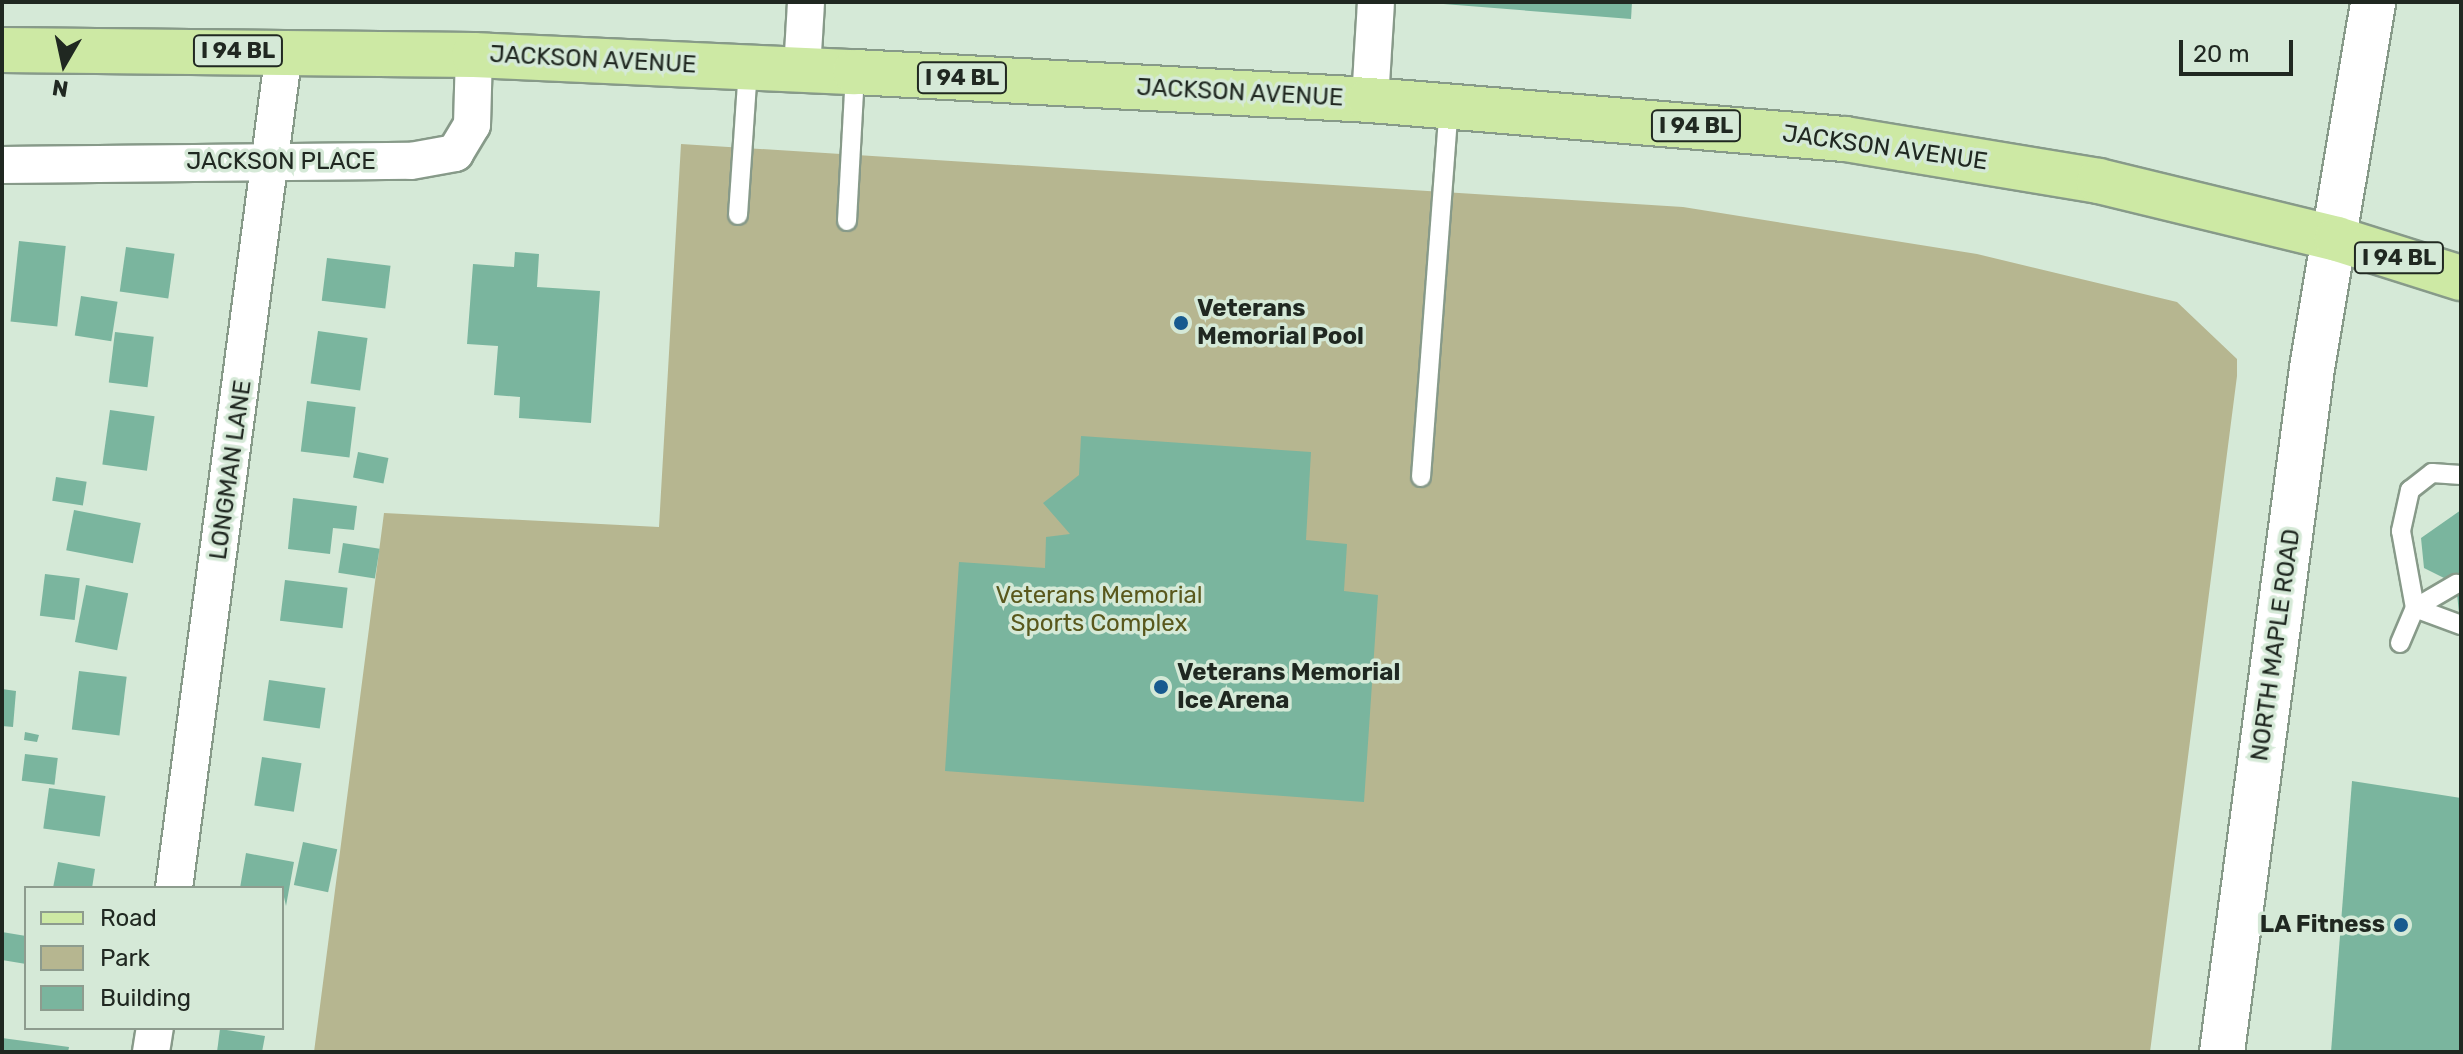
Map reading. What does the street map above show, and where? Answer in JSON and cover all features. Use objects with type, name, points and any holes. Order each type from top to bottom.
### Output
[{"type":"main road","name":"NORTH MAPLE ROAD","points":[[2222,1052],[2312,368],[2337,239],[2373,2]]},
{"type":"main road","name":"JACKSON AVENUE","points":[[2,50],[474,55],[855,72],[1370,100],[1845,139],[2099,181],[2337,239],[2461,278]]},
{"type":"street","points":[[802,70],[806,2]]},
{"type":"street","points":[[1370,100],[1376,2]]},
{"type":"street","name":"LONGMAN LANE","points":[[174,886],[273,161],[284,51]]},
{"type":"street","name":"JACKSON PLACE","points":[[2,165],[411,161],[455,153],[472,125],[474,55]]},
{"type":"street","points":[[151,1052],[155,1030]]},
{"type":"lane","points":[[738,215],[748,67]]},
{"type":"lane","points":[[847,221],[855,72]]},
{"type":"lane","points":[[1421,477],[1449,106]]},
{"type":"lane","points":[[2400,643],[2415,608],[2401,531],[2410,490],[2432,473],[2461,475]]},
{"type":"lane","points":[[2415,608],[2456,584]]},
{"type":"lane","points":[[2415,608],[2461,625]]},
{"type":"green space","name":"Veterans Memorial Sports Complex","points":[[681,144],[1683,207],[1977,254],[2177,302],[2237,359],[2237,376],[2150,1052],[314,1052],[384,513],[659,527]]},
{"type":"building","points":[[1418,2],[1632,2],[1631,19]]},
{"type":"building","points":[[19,241],[66,246],[57,326],[11,322]]},
{"type":"building","points":[[126,247],[175,254],[168,298],[120,292]]},
{"type":"building","points":[[515,252],[539,254],[537,287],[600,291],[591,423],[519,418],[520,397],[494,395],[498,346],[467,344],[473,264],[514,267]]},
{"type":"building","points":[[327,258],[391,266],[385,308],[322,301]]},
{"type":"building","points":[[81,296],[118,302],[111,341],[75,336]]},
{"type":"building","points":[[318,331],[368,338],[360,390],[311,383]]},
{"type":"building","points":[[115,332],[154,337],[147,387],[109,383]]},
{"type":"building","points":[[307,401],[356,407],[349,458],[301,452]]},
{"type":"building","points":[[110,410],[155,416],[147,471],[102,464]]},
{"type":"building","name":"Veterans Memorial Ice Arena","points":[[1081,436],[1311,452],[1306,540],[1347,544],[1344,591],[1378,595],[1364,802],[945,771],[959,562],[1045,568],[1046,537],[1070,534],[1043,503],[1079,475]]},
{"type":"building","points":[[358,452],[388,458],[383,483],[353,478]]},
{"type":"building","points":[[56,477],[87,482],[83,506],[52,501]]},
{"type":"building","points":[[293,498],[357,506],[354,530],[333,528],[330,554],[288,549]]},
{"type":"building","points":[[74,510],[141,523],[133,563],[66,550]]},
{"type":"building","points":[[2461,510],[2459,613],[2456,584],[2424,568],[2421,538]]},
{"type":"building","points":[[343,543],[380,549],[375,578],[338,573]]},
{"type":"building","points":[[45,574],[80,578],[75,620],[40,616]]},
{"type":"building","points":[[285,580],[348,588],[343,628],[280,621]]},
{"type":"building","points":[[86,585],[128,593],[117,650],[75,642]]},
{"type":"building","points":[[79,671],[127,677],[119,735],[72,730]]},
{"type":"building","points":[[269,680],[325,688],[320,729],[263,721]]},
{"type":"building","points":[[2,689],[16,691],[13,727],[2,726]]},
{"type":"building","points":[[25,732],[39,735],[37,742],[24,740]]},
{"type":"building","points":[[25,754],[58,758],[54,785],[22,781]]},
{"type":"building","points":[[262,757],[302,763],[294,812],[254,805]]},
{"type":"building","name":"LA Fitness","points":[[2352,781],[2461,798],[2461,1052],[2331,1052]]},
{"type":"building","points":[[49,788],[105,796],[100,837],[43,829]]},
{"type":"building","points":[[303,842],[337,849],[328,892],[294,885]]},
{"type":"building","points":[[246,853],[294,862],[286,906],[284,886],[240,886]]},
{"type":"building","points":[[58,862],[95,869],[92,886],[53,886]]},
{"type":"building","points":[[2,932],[24,936],[24,964],[2,960]]},
{"type":"building","points":[[220,1030],[265,1036],[262,1052],[217,1052]]},
{"type":"building","points":[[2,1038],[69,1047],[68,1052],[2,1052]]},
{"type":"place","name":"Veterans Memorial Pool","points":[[1181,323]]},
{"type":"place","name":"Veterans Memorial Ice Arena","points":[[1161,687]]},
{"type":"place","name":"LA Fitness","points":[[2401,925]]}]
